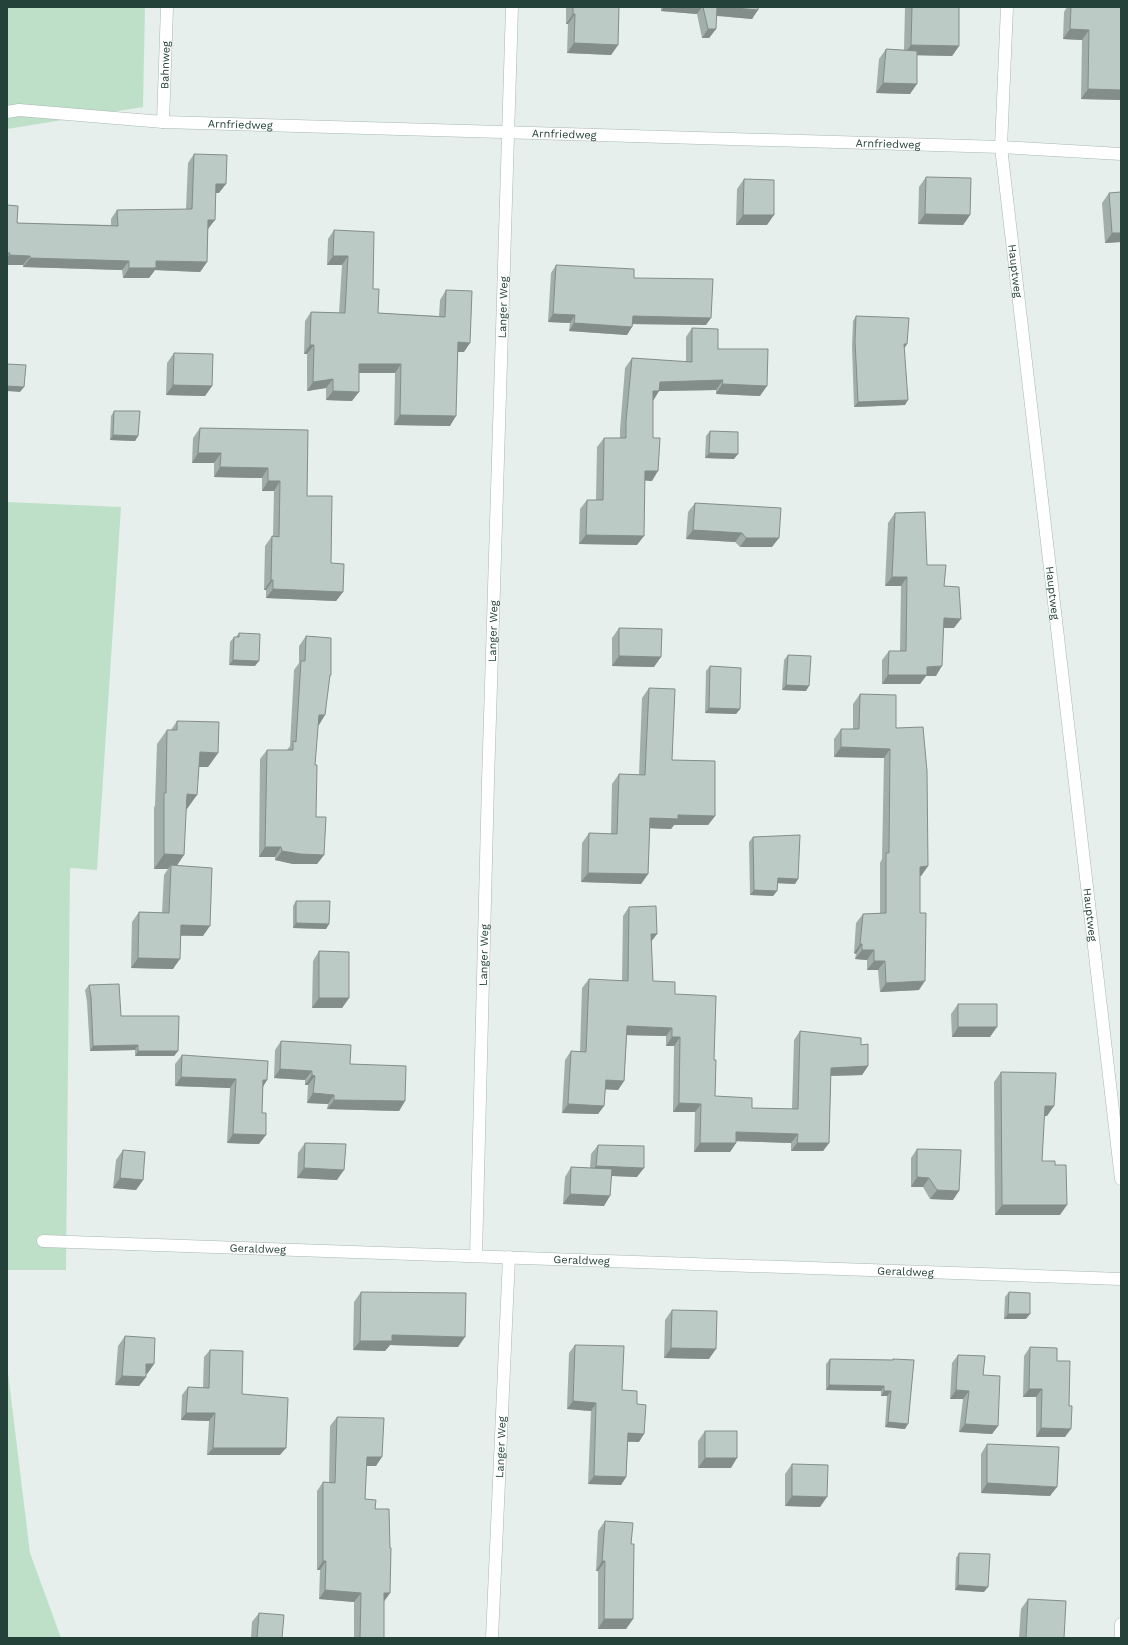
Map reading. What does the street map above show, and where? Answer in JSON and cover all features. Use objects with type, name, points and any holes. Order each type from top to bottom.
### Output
[{"type":"street","name":"Bahnweg","points":[[163,122],[167,7]]},
{"type":"street","name":"Langer Weg","points":[[476,1255],[488,766],[512,7]]},
{"type":"street","name":"Hauptweg","points":[[1006,7],[1001,147],[1121,1179]]},
{"type":"street","name":"Arnfriedweg","points":[[7,112],[19,110],[163,122],[1001,147],[1121,154]]},
{"type":"street","name":"Geraldweg","points":[[43,1241],[476,1255],[1121,1279]]},
{"type":"street","name":"Langer Weg","points":[[492,1638],[509,1257]]},
{"type":"street","points":[[1120,1638],[1121,1624]]},
{"type":"green space","points":[[7,7],[145,7],[143,107],[7,129]]},
{"type":"green space","points":[[7,502],[121,507],[97,870],[70,868],[66,1270],[7,1270]]},
{"type":"green space","points":[[7,1365],[30,1553],[61,1638],[7,1638]]},
{"type":"building","points":[[573,7],[619,7],[618,45],[574,43],[575,14],[573,14]]},
{"type":"building","points":[[703,7],[717,7],[716,29],[708,29]]},
{"type":"building","points":[[723,7],[758,7],[758,10]]},
{"type":"building","points":[[912,7],[959,7],[959,46],[911,45]]},
{"type":"building","points":[[1071,7],[1121,7],[1121,90],[1088,89],[1089,30],[1070,29]]},
{"type":"building","points":[[886,49],[917,51],[917,84],[883,83]]},
{"type":"building","points":[[194,154],[227,155],[226,184],[216,184],[215,220],[208,220],[207,262],[156,261],[156,268],[129,268],[129,261],[30,258],[30,256],[9,255],[10,253],[7,253],[7,205],[18,206],[17,223],[118,226],[117,210],[192,209]]},
{"type":"building","points":[[926,177],[971,178],[970,215],[925,214]]},
{"type":"building","points":[[744,179],[774,180],[774,215],[743,215]]},
{"type":"building","points":[[1121,192],[1121,233],[1112,233],[1109,193]]},
{"type":"building","points":[[334,230],[374,232],[373,289],[379,289],[378,313],[445,317],[446,290],[472,291],[470,343],[458,342],[456,416],[400,415],[401,364],[359,364],[359,392],[333,391],[333,379],[313,382],[314,345],[310,345],[311,312],[345,313],[348,256],[333,256]]},
{"type":"building","points":[[556,265],[634,269],[634,278],[713,279],[711,318],[633,316],[632,327],[574,323],[575,315],[553,314]]},
{"type":"building","points":[[856,316],[909,318],[907,344],[904,344],[908,400],[858,402],[855,341]]},
{"type":"building","points":[[692,328],[718,329],[718,349],[768,349],[767,386],[722,384],[723,380],[660,382],[659,391],[653,391],[653,438],[660,438],[658,471],[645,471],[644,536],[586,535],[587,500],[603,500],[604,438],[626,438],[626,421],[632,358],[692,362]]},
{"type":"building","points":[[174,353],[213,354],[212,386],[173,385]]},
{"type":"building","points":[[7,364],[26,365],[24,387],[7,386]]},
{"type":"building","points":[[114,411],[140,411],[138,436],[113,435]]},
{"type":"building","points":[[200,428],[308,430],[307,496],[332,496],[331,563],[344,564],[343,592],[273,589],[273,580],[271,580],[272,536],[279,537],[280,481],[268,481],[268,468],[220,467],[221,453],[198,453]]},
{"type":"building","points":[[710,431],[738,432],[738,454],[709,453]]},
{"type":"building","points":[[695,503],[781,508],[779,538],[746,538],[742,533],[693,530]]},
{"type":"building","points":[[925,512],[927,565],[946,565],[944,586],[959,587],[961,619],[944,618],[942,666],[927,667],[927,675],[888,675],[889,651],[906,651],[907,577],[892,577],[895,513]]},
{"type":"building","points":[[619,628],[662,629],[661,657],[619,656]]},
{"type":"building","points":[[239,633],[260,634],[259,661],[233,660],[234,637],[239,637]]},
{"type":"building","points":[[306,636],[331,638],[331,675],[325,715],[319,715],[315,765],[317,765],[316,817],[326,817],[324,855],[300,854],[282,851],[281,847],[265,847],[267,750],[293,750],[293,741],[296,742],[301,661],[305,661]]},
{"type":"building","points":[[788,655],[811,656],[809,686],[786,685]]},
{"type":"building","points":[[710,666],[741,668],[740,709],[709,708]]},
{"type":"building","points":[[649,688],[675,689],[672,760],[715,761],[715,816],[678,815],[678,819],[650,818],[648,874],[588,873],[589,833],[617,834],[619,774],[645,775]]},
{"type":"building","points":[[860,694],[896,695],[896,728],[923,727],[927,771],[928,866],[920,867],[920,913],[926,913],[925,981],[886,983],[885,961],[874,961],[874,950],[862,950],[862,944],[860,944],[863,914],[886,913],[886,853],[889,853],[890,749],[841,747],[841,729],[859,729]]},
{"type":"building","points":[[177,721],[219,722],[218,753],[200,752],[197,795],[187,794],[184,855],[164,854],[164,793],[166,793],[167,730],[177,730]]},
{"type":"building","points":[[800,835],[798,879],[778,878],[777,891],[754,890],[753,837]]},
{"type":"building","points":[[171,865],[212,868],[210,926],[181,925],[180,959],[138,958],[139,912],[169,913]]},
{"type":"building","points":[[296,901],[330,901],[329,924],[296,923]]},
{"type":"building","points":[[656,906],[657,934],[651,934],[653,981],[675,982],[675,994],[716,996],[714,1060],[716,1060],[715,1096],[752,1098],[752,1108],[798,1109],[800,1031],[861,1038],[861,1045],[868,1044],[868,1066],[831,1068],[829,1143],[797,1143],[798,1134],[736,1132],[736,1143],[700,1143],[701,1104],[679,1103],[680,1037],[672,1037],[672,1028],[627,1026],[624,1081],[606,1080],[604,1106],[568,1104],[571,1051],[586,1052],[589,979],[628,981],[629,907]]},
{"type":"building","points":[[319,951],[349,952],[349,998],[319,998]]},
{"type":"building","points":[[119,984],[121,1016],[179,1016],[178,1051],[138,1051],[138,1045],[93,1046],[91,997],[89,985]]},
{"type":"building","points":[[958,1004],[997,1004],[997,1027],[958,1027]]},
{"type":"building","points":[[281,1041],[351,1045],[350,1064],[406,1066],[405,1101],[334,1100],[334,1095],[313,1093],[315,1076],[312,1075],[312,1071],[280,1069]]},
{"type":"building","points":[[182,1055],[268,1061],[267,1080],[263,1080],[262,1113],[266,1113],[266,1135],[233,1134],[236,1079],[181,1077]]},
{"type":"building","points":[[1001,1072],[1056,1073],[1054,1106],[1045,1106],[1042,1161],[1055,1161],[1055,1165],[1066,1165],[1067,1205],[1002,1205]]},
{"type":"building","points":[[305,1143],[346,1144],[344,1170],[304,1168]]},
{"type":"building","points":[[598,1145],[644,1146],[644,1168],[596,1166]]},
{"type":"building","points":[[917,1149],[961,1150],[959,1191],[937,1190],[929,1178],[917,1177]]},
{"type":"building","points":[[123,1150],[145,1152],[143,1180],[120,1178]]},
{"type":"building","points":[[571,1167],[612,1169],[610,1196],[570,1194]]},
{"type":"building","points":[[361,1292],[466,1293],[465,1337],[392,1335],[392,1341],[360,1341]]},
{"type":"building","points":[[1009,1292],[1030,1293],[1030,1314],[1008,1314]]},
{"type":"building","points":[[672,1310],[717,1311],[716,1349],[671,1348]]},
{"type":"building","points":[[125,1336],[155,1338],[154,1364],[146,1364],[146,1377],[122,1376]]},
{"type":"building","points":[[575,1345],[624,1346],[622,1390],[637,1391],[637,1404],[646,1405],[644,1434],[628,1433],[626,1477],[594,1476],[596,1403],[573,1401]]},
{"type":"building","points":[[1030,1347],[1057,1348],[1057,1361],[1070,1361],[1069,1406],[1072,1406],[1071,1429],[1041,1428],[1042,1389],[1029,1389]]},
{"type":"building","points":[[210,1350],[243,1351],[242,1394],[288,1398],[286,1448],[213,1448],[215,1413],[186,1413],[188,1387],[209,1388]]},
{"type":"building","points":[[958,1355],[985,1356],[983,1375],[1000,1376],[998,1426],[965,1424],[969,1391],[956,1390]]},
{"type":"building","points":[[830,1359],[914,1360],[908,1424],[888,1422],[891,1391],[884,1391],[884,1386],[829,1385]]},
{"type":"building","points":[[337,1417],[384,1418],[382,1457],[367,1457],[365,1499],[376,1500],[375,1509],[389,1509],[391,1548],[390,1593],[384,1593],[384,1638],[360,1638],[361,1593],[325,1590],[326,1561],[323,1561],[323,1482],[335,1483]]},
{"type":"building","points":[[705,1431],[737,1431],[737,1458],[705,1458]]},
{"type":"building","points":[[987,1444],[1059,1447],[1057,1487],[987,1483]]},
{"type":"building","points":[[792,1464],[828,1465],[827,1497],[792,1496]]},
{"type":"building","points":[[605,1521],[633,1523],[631,1544],[634,1544],[633,1619],[604,1619],[605,1561],[602,1561]]},
{"type":"building","points":[[959,1553],[990,1554],[988,1587],[958,1585]]},
{"type":"building","points":[[1028,1599],[1066,1601],[1064,1638],[1026,1638]]},
{"type":"building","points":[[259,1613],[284,1615],[282,1638],[257,1638]]}]
